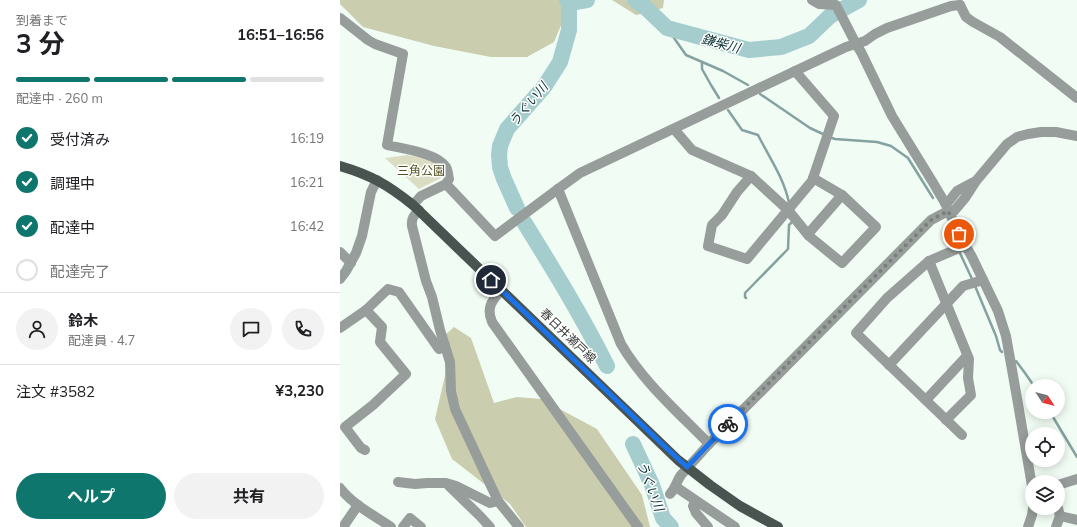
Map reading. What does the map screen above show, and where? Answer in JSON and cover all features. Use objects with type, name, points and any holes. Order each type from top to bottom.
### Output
[{"type":"main road","name":"春日井瀬戸線","points":[[340,166],[377,180],[396,191],[416,207],[656,439],[687,467],[740,506],[778,527]]},
{"type":"street","points":[[812,0],[819,4],[836,5],[856,44],[862,52],[892,116],[932,181],[972,256],[998,311],[1006,336],[1030,475]]},
{"type":"street","points":[[446,184],[495,236],[580,173],[846,47],[865,41],[886,28],[962,3],[966,17],[1000,37],[1077,98]]},
{"type":"street","points":[[340,18],[368,40],[403,54],[387,145],[432,156],[441,161],[447,168],[449,179],[446,184],[421,196],[416,207],[412,226],[426,281],[432,297],[450,362],[451,391],[455,409],[498,501],[519,527]]},
{"type":"street","points":[[751,176],[712,226],[708,246],[747,259],[812,181],[834,116],[795,72]]},
{"type":"street","points":[[674,129],[692,150],[751,176],[788,210],[808,234],[842,263],[876,227],[842,195],[813,178]]},
{"type":"street","points":[[947,209],[954,211],[976,181],[1007,144],[1017,138],[1028,134],[1056,132],[1077,136]]},
{"type":"street","points":[[340,279],[356,253],[362,236],[371,192],[377,180]]},
{"type":"street","points":[[558,189],[621,344],[630,359],[662,396],[709,444]]},
{"type":"street","points":[[808,234],[842,195]]},
{"type":"street","points":[[735,527],[695,501],[673,491],[678,480],[687,467],[709,444],[931,220],[947,209]]},
{"type":"street","points":[[962,435],[856,333],[887,298],[929,261],[966,245]]},
{"type":"street","points":[[340,252],[351,263]]},
{"type":"street","points":[[929,261],[969,359],[968,378],[971,395],[946,420]]},
{"type":"street","points":[[889,365],[963,286],[983,280]]},
{"type":"street","points":[[340,328],[366,310],[388,290],[399,292],[439,349],[445,345]]},
{"type":"street","points":[[501,290],[491,303],[489,313],[492,322],[638,527]]},
{"type":"street","points":[[365,450],[361,448],[345,427],[373,405],[406,374],[380,342],[382,327],[366,310]]},
{"type":"street","points":[[926,400],[967,356]]},
{"type":"street","points":[[1065,483],[1077,479]]},
{"type":"street","points":[[398,482],[416,484],[446,483],[456,486],[490,503],[498,501]]},
{"type":"street","points":[[446,483],[490,527]]},
{"type":"street","points":[[340,488],[345,495],[358,505],[391,527]]},
{"type":"street","points":[[695,501],[693,506],[696,513],[708,527]]},
{"type":"street","points":[[343,527],[358,505]]},
{"type":"street","points":[[1028,527],[1032,515]]},
{"type":"street","points":[[1056,527],[1058,515]]},
{"type":"street","points":[[1065,515],[1077,520]]},
{"type":"street","points":[[403,527],[410,518],[422,527]]},
{"type":"green space","points":[[340,0],[567,0],[565,16],[554,42],[527,57],[491,57],[434,46],[363,27],[340,4]]},
{"type":"green space","points":[[612,0],[664,0],[663,8],[636,15]]},
{"type":"green space","name":"三角公園","points":[[407,155],[424,158],[440,164],[444,171],[441,178],[419,189],[385,158]]},
{"type":"green space","points":[[454,327],[471,338],[494,403],[517,397],[541,399],[597,429],[642,495],[650,527],[526,527],[510,504],[452,459],[435,419],[447,367],[445,335]]},
{"type":"waterway","name":"うぐい川","points":[[517,208],[500,167],[500,146],[507,129],[544,87],[560,62],[569,30],[569,3],[567,0]]},
{"type":"waterway","points":[[569,3],[587,0]]},
{"type":"waterway","name":"鎌柴川","points":[[635,0],[646,8],[667,28],[749,50],[781,47],[809,36],[830,16],[859,0]]},
{"type":"waterway","points":[[667,28],[686,55],[723,71],[748,85]]},
{"type":"waterway","points":[[702,62],[702,69],[719,98]]},
{"type":"waterway","points":[[760,94],[810,128],[825,135]]},
{"type":"waterway","points":[[728,110],[742,130],[758,135],[780,176],[789,203]]},
{"type":"waterway","points":[[829,137],[835,139],[877,142],[891,146],[908,158],[933,198]]},
{"type":"waterway","points":[[746,298],[745,293],[788,249],[789,225],[793,221]]},
{"type":"waterway","name":"うぐい川","points":[[524,222],[577,311],[607,366]]},
{"type":"waterway","points":[[948,227],[957,247]]},
{"type":"waterway","points":[[959,251],[973,281]]},
{"type":"waterway","points":[[975,286],[1002,352]]},
{"type":"waterway","points":[[1016,361],[1029,379]]},
{"type":"waterway","points":[[1054,419],[1077,457]]},
{"type":"waterway","name":"うぐい川","points":[[633,444],[652,485],[663,518],[671,527]]},
{"type":"way so far","points":[[728,424],[931,220],[948,211],[959,234]]},
{"type":"route","points":[[491,280],[687,467],[728,424]]}]
